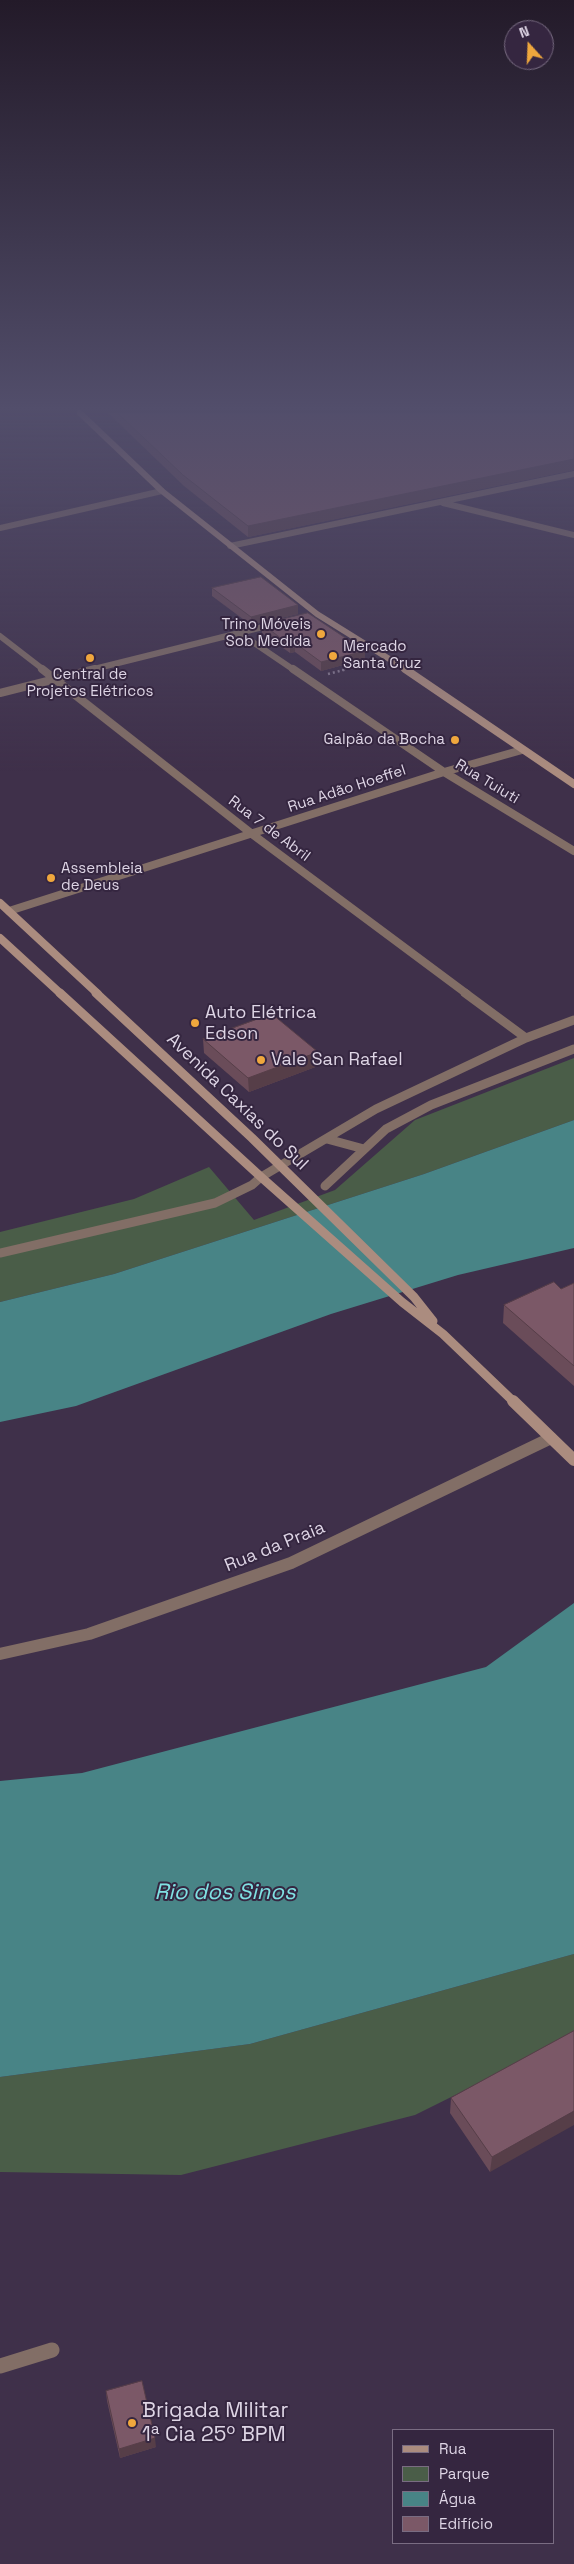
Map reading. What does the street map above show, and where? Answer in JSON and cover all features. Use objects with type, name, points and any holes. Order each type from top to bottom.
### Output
[{"type":"street","points":[[213,533],[317,614],[389,658],[574,784]]},
{"type":"street","points":[[230,546],[293,533]]},
{"type":"street","points":[[308,616],[317,614]]},
{"type":"street","points":[[0,693],[282,622]]},
{"type":"street","name":"Rua Tuiuti","points":[[238,632],[444,772],[574,851]]},
{"type":"street","name":"Rua 7 de Abril","points":[[0,636],[252,834],[526,1038]]},
{"type":"street","name":"Rua Adão Hoeffel","points":[[9,911],[444,772],[522,750]]},
{"type":"street","name":"Avenida Caxias do Sul","points":[[0,902],[281,1167],[414,1297],[443,1334]]},
{"type":"street","name":"Avenida Caxias do Sul","points":[[0,938],[261,1177],[402,1302],[443,1334],[574,1460]]},
{"type":"street","points":[[0,1253],[215,1203],[252,1185],[261,1177],[281,1167],[376,1109],[526,1038],[574,1020]]},
{"type":"street","points":[[325,1186],[386,1129],[431,1105],[574,1049]]},
{"type":"street","points":[[327,1138],[364,1149]]},
{"type":"street","name":"Rua da Praia","points":[[0,1654],[89,1634],[291,1563],[551,1438]]},
{"type":"street","points":[[0,2366],[52,2350]]},
{"type":"path","points":[[308,679],[389,658]]},
{"type":"green space","points":[[574,1058],[574,1120],[424,1174],[114,1274],[0,1302],[0,1232],[134,1199],[209,1167],[254,1220],[335,1190],[415,1120]]},
{"type":"green space","points":[[574,1954],[574,2036],[415,2115],[181,2175],[0,2172],[0,2077],[250,2044]]},
{"type":"water","points":[[574,1120],[574,1248],[458,1275],[331,1314],[76,1406],[0,1422],[0,1302],[114,1274],[424,1174]]},
{"type":"water","name":"Rio dos Sinos","points":[[574,1603],[574,1954],[250,2044],[0,2077],[0,1781],[82,1773],[486,1667]]},
{"type":"building","points":[[261,577],[298,605],[251,617],[212,588]]},
{"type":"building","points":[[308,613],[365,651],[321,662],[295,643],[290,645],[262,624]]},
{"type":"building","name":"Vale San Rafael","points":[[272,1014],[318,1052],[248,1078],[203,1039]]},
{"type":"building","points":[[554,1282],[561,1289],[574,1283],[574,1366],[504,1305]]},
{"type":"building","points":[[574,2031],[574,2111],[492,2157],[451,2098]]},
{"type":"building","points":[[142,2381],[155,2438],[119,2449],[106,2391]]},
{"type":"place","name":"Trino Móveis Sob Medida","points":[[321,634]]},
{"type":"place","name":"Mercado Santa Cruz","points":[[333,656]]},
{"type":"place","name":"Central de Projetos Elétricos","points":[[90,658]]},
{"type":"place","name":"Galpão da Bocha","points":[[455,740]]},
{"type":"place","name":"Assembleia de Deus","points":[[51,878]]},
{"type":"place","name":"Auto Elétrica Edson","points":[[195,1023]]},
{"type":"place","name":"Vale San Rafael","points":[[261,1060]]},
{"type":"place","name":"Brigada Militar 1ª Cia 25º BPM","points":[[132,2423]]}]
